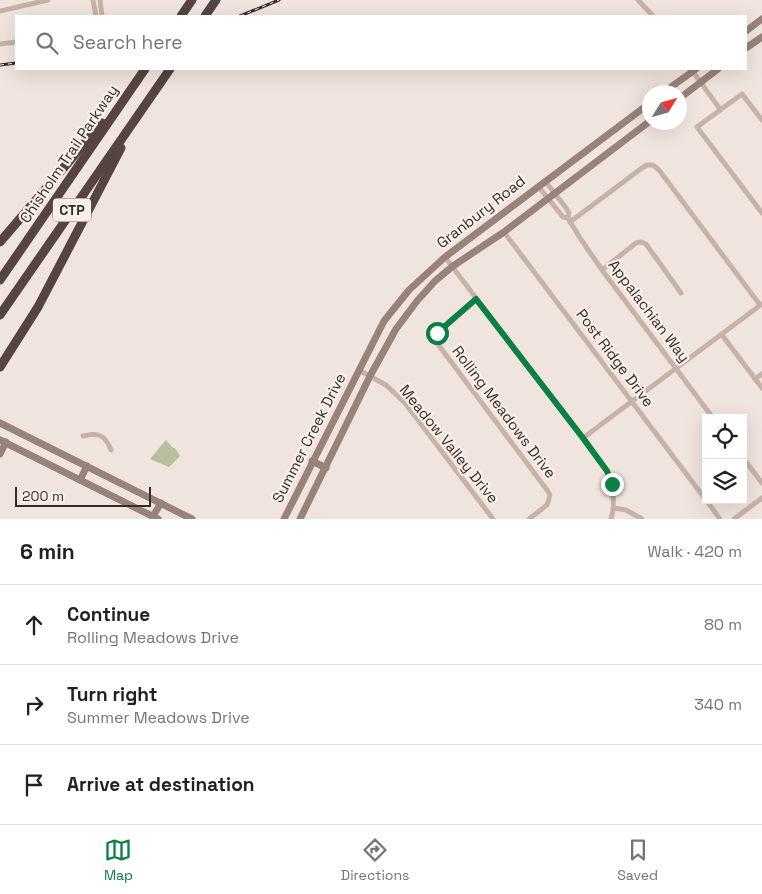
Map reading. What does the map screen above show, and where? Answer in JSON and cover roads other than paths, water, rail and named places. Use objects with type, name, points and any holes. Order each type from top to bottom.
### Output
[{"type":"highway","points":[[182,15],[192,0]]},
{"type":"highway","points":[[206,15],[216,0]]},
{"type":"highway","name":"Chisholm Trail Parkway","points":[[0,280],[144,70]]},
{"type":"highway","name":"CTP","points":[[0,315],[169,70]]},
{"type":"highway","points":[[0,242],[128,92]]},
{"type":"highway","points":[[0,366],[38,307],[144,106]]},
{"type":"main road","points":[[747,30],[762,19]]},
{"type":"main road","points":[[747,47],[762,36]]},
{"type":"main road","points":[[673,85],[693,70]]},
{"type":"main road","points":[[687,92],[717,70]]},
{"type":"main road","name":"Granbury Road","points":[[359,370],[384,321],[397,303],[445,257],[642,109]]},
{"type":"main road","name":"Granbury Road","points":[[370,376],[396,329],[435,281],[453,266],[504,232],[642,127]]},
{"type":"main road","name":"Summer Creek Drive","points":[[284,519],[359,370]]},
{"type":"main road","name":"Summer Creek Drive","points":[[300,519],[370,376]]},
{"type":"main road","points":[[0,423],[192,519]]},
{"type":"main road","points":[[0,454],[3,441],[155,518],[161,503]]},
{"type":"main road","points":[[312,461],[326,468]]},
{"type":"main road","points":[[80,480],[87,466]]},
{"type":"street","points":[[0,11],[48,0]]},
{"type":"street","points":[[93,0],[96,15]]},
{"type":"street","points":[[100,0],[102,15]]},
{"type":"street","points":[[638,0],[652,15]]},
{"type":"street","points":[[0,44],[15,42]]},
{"type":"street","points":[[693,70],[720,110]]},
{"type":"street","points":[[762,120],[742,94],[697,127],[762,213]]},
{"type":"street","points":[[569,220],[642,168],[647,165],[653,165],[659,170],[761,305],[583,438]]},
{"type":"street","name":"Appalachian Way","points":[[545,180],[566,208],[569,213],[569,220],[602,270],[710,414]]},
{"type":"street","name":"Appalachian Way","points":[[538,186],[563,217],[569,220]]},
{"type":"street","name":"Post Ridge Drive","points":[[504,232],[702,495]]},
{"type":"street","points":[[602,270],[636,243],[641,242],[646,244],[680,293]]},
{"type":"street","points":[[445,257],[607,471],[612,484],[614,508],[610,519]]},
{"type":"street","name":"Rolling Meadows Drive","points":[[476,299],[437,333],[437,344],[550,495],[547,505],[529,519]]},
{"type":"street","points":[[722,335],[762,388]]},
{"type":"street","name":"Meadow Valley Drive","points":[[359,370],[386,386],[405,403],[493,519]]},
{"type":"street","points":[[755,379],[762,374]]},
{"type":"street","points":[[83,436],[100,435],[107,440],[111,450]]},
{"type":"street","points":[[744,459],[762,483]]},
{"type":"street","points":[[734,519],[762,498]]},
{"type":"street","name":"Post Ridge Drive","points":[[709,504],[720,519]]},
{"type":"street","points":[[614,508],[626,510],[642,519]]},
{"type":"railway","points":[[242,15],[279,0]]},
{"type":"railway","points":[[0,65],[15,63]]}]
